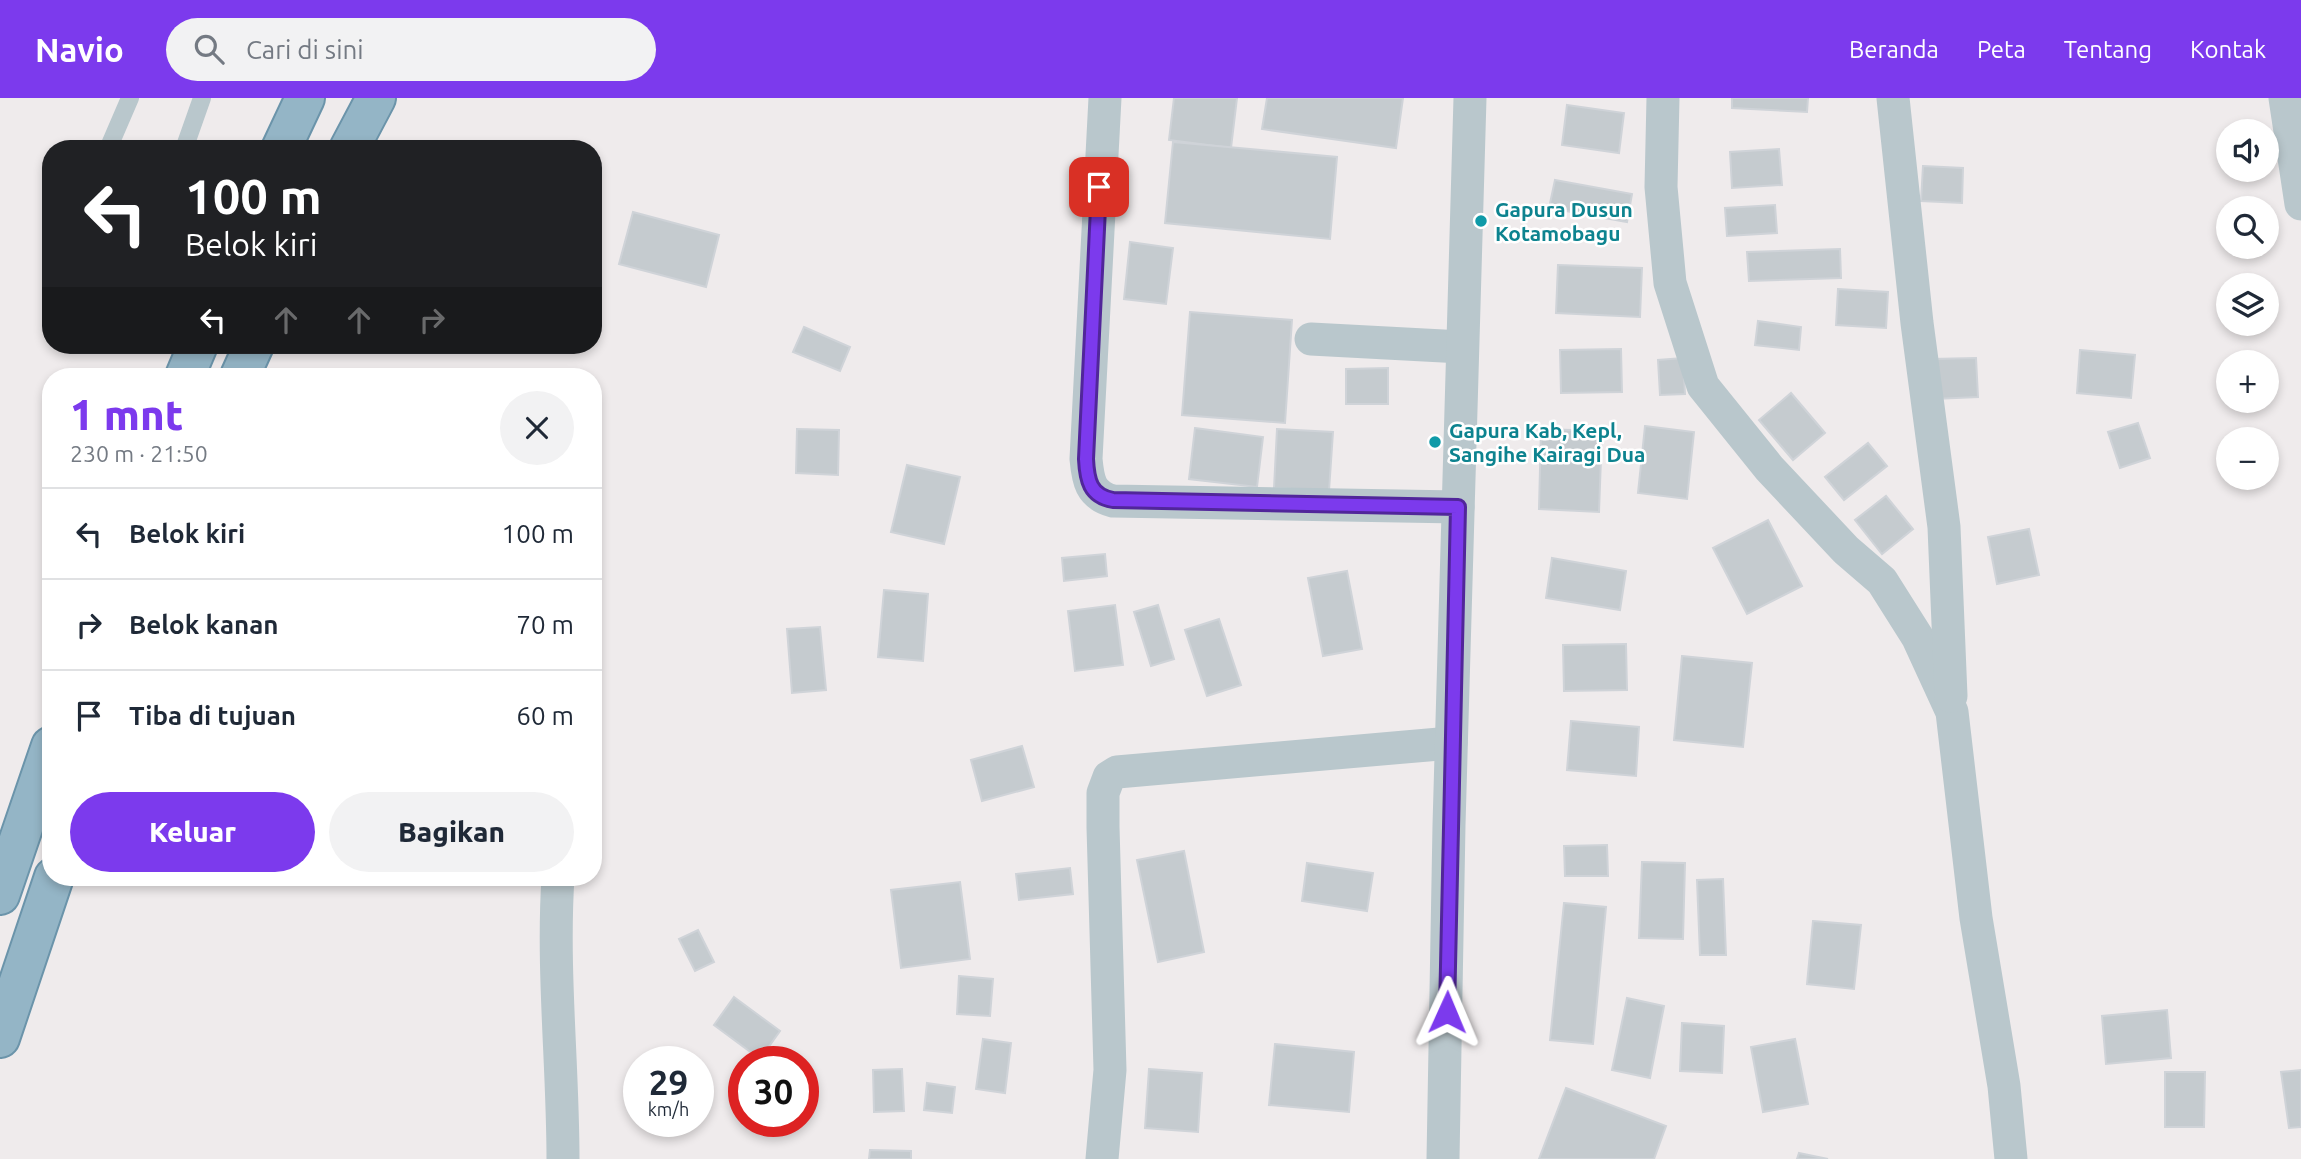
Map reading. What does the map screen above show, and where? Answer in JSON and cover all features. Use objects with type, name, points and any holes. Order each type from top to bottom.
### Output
[{"type":"highway","points":[[285,140],[305,98]]},
{"type":"highway","points":[[354,140],[376,98]]},
{"type":"highway","points":[[0,895],[42,772]]},
{"type":"highway","points":[[0,1038],[51,886]]},
{"type":"street","points":[[1105,98],[1086,459],[1087,478],[1093,490],[1102,498],[1113,500],[1458,507]]},
{"type":"street","points":[[1443,1159],[1451,743],[1470,98]]},
{"type":"street","points":[[1663,98],[1661,187],[1670,284],[1703,386],[1769,468],[1846,550],[1882,580],[1918,638],[1952,712]]},
{"type":"street","points":[[1893,98],[1917,323],[1944,527],[1952,712],[1976,918],[2004,1086],[2011,1159]]},
{"type":"street","points":[[2285,98],[2301,204]]},
{"type":"street","points":[[1311,339],[1462,347]]},
{"type":"street","points":[[1102,1159],[1111,1070],[1103,827],[1103,793],[1109,777],[1118,772],[1451,743]]},
{"type":"street","points":[[557,886],[555,924],[563,1090],[563,1159]]},
{"type":"lane","points":[[112,140],[131,98]]},
{"type":"lane","points":[[187,140],[202,98]]},
{"type":"building","points":[[1174,98],[1237,98],[1231,148],[1169,140]]},
{"type":"building","points":[[1267,98],[1403,98],[1396,148],[1262,129]]},
{"type":"building","points":[[1732,98],[1808,98],[1807,112],[1732,108]]},
{"type":"building","points":[[1567,105],[1624,113],[1619,153],[1562,145]]},
{"type":"building","points":[[1173,142],[1337,157],[1330,239],[1165,223]]},
{"type":"building","points":[[1779,149],[1782,185],[1732,188],[1730,152]]},
{"type":"building","points":[[1923,166],[1963,168],[1962,203],[1921,201]]},
{"type":"building","points":[[1555,180],[1632,194],[1627,222],[1549,208]]},
{"type":"building","points":[[1775,205],[1777,233],[1727,236],[1725,208]]},
{"type":"building","points":[[633,212],[719,235],[706,287],[619,264]]},
{"type":"building","points":[[1130,242],[1173,248],[1166,304],[1124,299]]},
{"type":"building","points":[[1840,249],[1841,278],[1749,281],[1747,252]]},
{"type":"building","points":[[1558,265],[1642,268],[1640,317],[1556,313]]},
{"type":"building","points":[[1838,289],[1888,292],[1886,328],[1836,325]]},
{"type":"building","points":[[1190,312],[1292,320],[1285,423],[1182,415]]},
{"type":"building","points":[[1758,321],[1801,327],[1799,350],[1755,345]]},
{"type":"building","points":[[804,327],[850,347],[840,371],[793,352]]},
{"type":"building","points":[[1621,349],[1622,392],[1561,393],[1560,350]]},
{"type":"building","points":[[2080,350],[2135,355],[2131,398],[2077,393]]},
{"type":"building","points":[[1683,358],[1685,394],[1660,395],[1658,360]]},
{"type":"building","points":[[1976,358],[1978,397],[1934,399],[1932,359]]},
{"type":"building","points":[[1388,368],[1388,404],[1346,404],[1346,369]]},
{"type":"building","points":[[1791,393],[1825,433],[1793,460],[1759,420]]},
{"type":"building","points":[[2138,423],[2150,458],[2120,468],[2108,432]]},
{"type":"building","points":[[1645,426],[1694,432],[1687,499],[1638,493]]},
{"type":"building","points":[[1195,428],[1263,437],[1257,487],[1189,479]]},
{"type":"building","points":[[797,429],[839,430],[838,475],[796,473]]},
{"type":"building","points":[[1277,429],[1333,432],[1329,491],[1274,488]]},
{"type":"building","points":[[1541,429],[1602,431],[1599,512],[1539,509]]},
{"type":"building","points":[[1868,443],[1887,466],[1844,500],[1825,477]]},
{"type":"building","points":[[907,465],[960,477],[944,544],[891,532]]},
{"type":"building","points":[[1886,496],[1913,529],[1882,554],[1855,520]]},
{"type":"building","points":[[1768,520],[1802,586],[1747,614],[1713,548]]},
{"type":"building","points":[[2029,529],[2039,575],[1997,584],[1988,537]]},
{"type":"building","points":[[1105,554],[1107,576],[1064,581],[1062,558]]},
{"type":"building","points":[[1552,558],[1626,571],[1620,610],[1546,598]]},
{"type":"building","points":[[1347,571],[1362,649],[1323,656],[1308,578]]},
{"type":"building","points":[[884,590],[928,594],[923,661],[878,657]]},
{"type":"building","points":[[1115,605],[1123,665],[1075,671],[1068,611]]},
{"type":"building","points":[[1158,605],[1174,659],[1151,666],[1134,612]]},
{"type":"building","points":[[1219,619],[1241,685],[1207,696],[1185,630]]},
{"type":"building","points":[[820,627],[826,690],[792,693],[787,629]]},
{"type":"building","points":[[1626,644],[1627,690],[1564,691],[1563,645]]},
{"type":"building","points":[[1682,656],[1752,663],[1743,747],[1674,740]]},
{"type":"building","points":[[1571,721],[1639,727],[1636,776],[1567,770]]},
{"type":"building","points":[[1022,746],[1034,787],[982,801],[971,760]]},
{"type":"building","points":[[1607,845],[1608,876],[1565,876],[1564,846]]},
{"type":"building","points":[[1184,851],[1204,952],[1158,962],[1137,860]]},
{"type":"building","points":[[1642,862],[1685,863],[1683,939],[1639,938]]},
{"type":"building","points":[[1307,863],[1373,873],[1367,911],[1302,901]]},
{"type":"building","points":[[1070,868],[1073,894],[1019,900],[1016,874]]},
{"type":"building","points":[[1723,879],[1726,955],[1700,955],[1697,880]]},
{"type":"building","points":[[960,882],[970,959],[901,968],[891,890]]},
{"type":"building","points":[[1564,903],[1606,907],[1593,1044],[1550,1040]]},
{"type":"building","points":[[1813,921],[1861,925],[1854,989],[1807,984]]},
{"type":"building","points":[[698,930],[714,962],[695,971],[679,939]]},
{"type":"building","points":[[959,976],[993,979],[990,1016],[957,1014]]},
{"type":"building","points":[[734,997],[780,1031],[769,1046],[742,1046],[714,1025]]},
{"type":"building","points":[[1627,998],[1664,1006],[1650,1078],[1612,1070]]},
{"type":"building","points":[[2167,1010],[2171,1058],[2106,1064],[2102,1016]]},
{"type":"building","points":[[1682,1023],[1724,1026],[1722,1073],[1680,1071]]},
{"type":"building","points":[[983,1039],[1011,1043],[1005,1093],[976,1089]]},
{"type":"building","points":[[1795,1039],[1808,1104],[1763,1112],[1751,1047]]},
{"type":"building","points":[[1275,1044],[1354,1052],[1349,1112],[1269,1105]]},
{"type":"building","points":[[902,1069],[904,1111],[874,1112],[873,1070]]},
{"type":"building","points":[[1149,1069],[1202,1073],[1198,1132],[1145,1128]]},
{"type":"building","points":[[2301,1070],[2301,1127],[2289,1128],[2281,1072]]},
{"type":"building","points":[[2165,1072],[2205,1072],[2204,1127],[2165,1127]]},
{"type":"building","points":[[927,1083],[955,1087],[952,1113],[924,1110]]},
{"type":"building","points":[[1566,1088],[1666,1126],[1654,1159],[1539,1159]]},
{"type":"building","points":[[870,1150],[911,1151],[911,1159],[869,1159]]},
{"type":"building","points":[[1799,1153],[1828,1159],[1797,1159]]},
{"type":"place","name":"Gapura Dusun Kotamobagu","points":[[1481,221]]},
{"type":"place","name":"Gapura Kab, Kepl, Sangihe Kairagi Dua","points":[[1435,442]]},
{"type":"route","points":[[1099,187],[1086,459],[1087,478],[1096,493],[1102,498],[1113,500],[1458,507],[1447,1012]]}]
